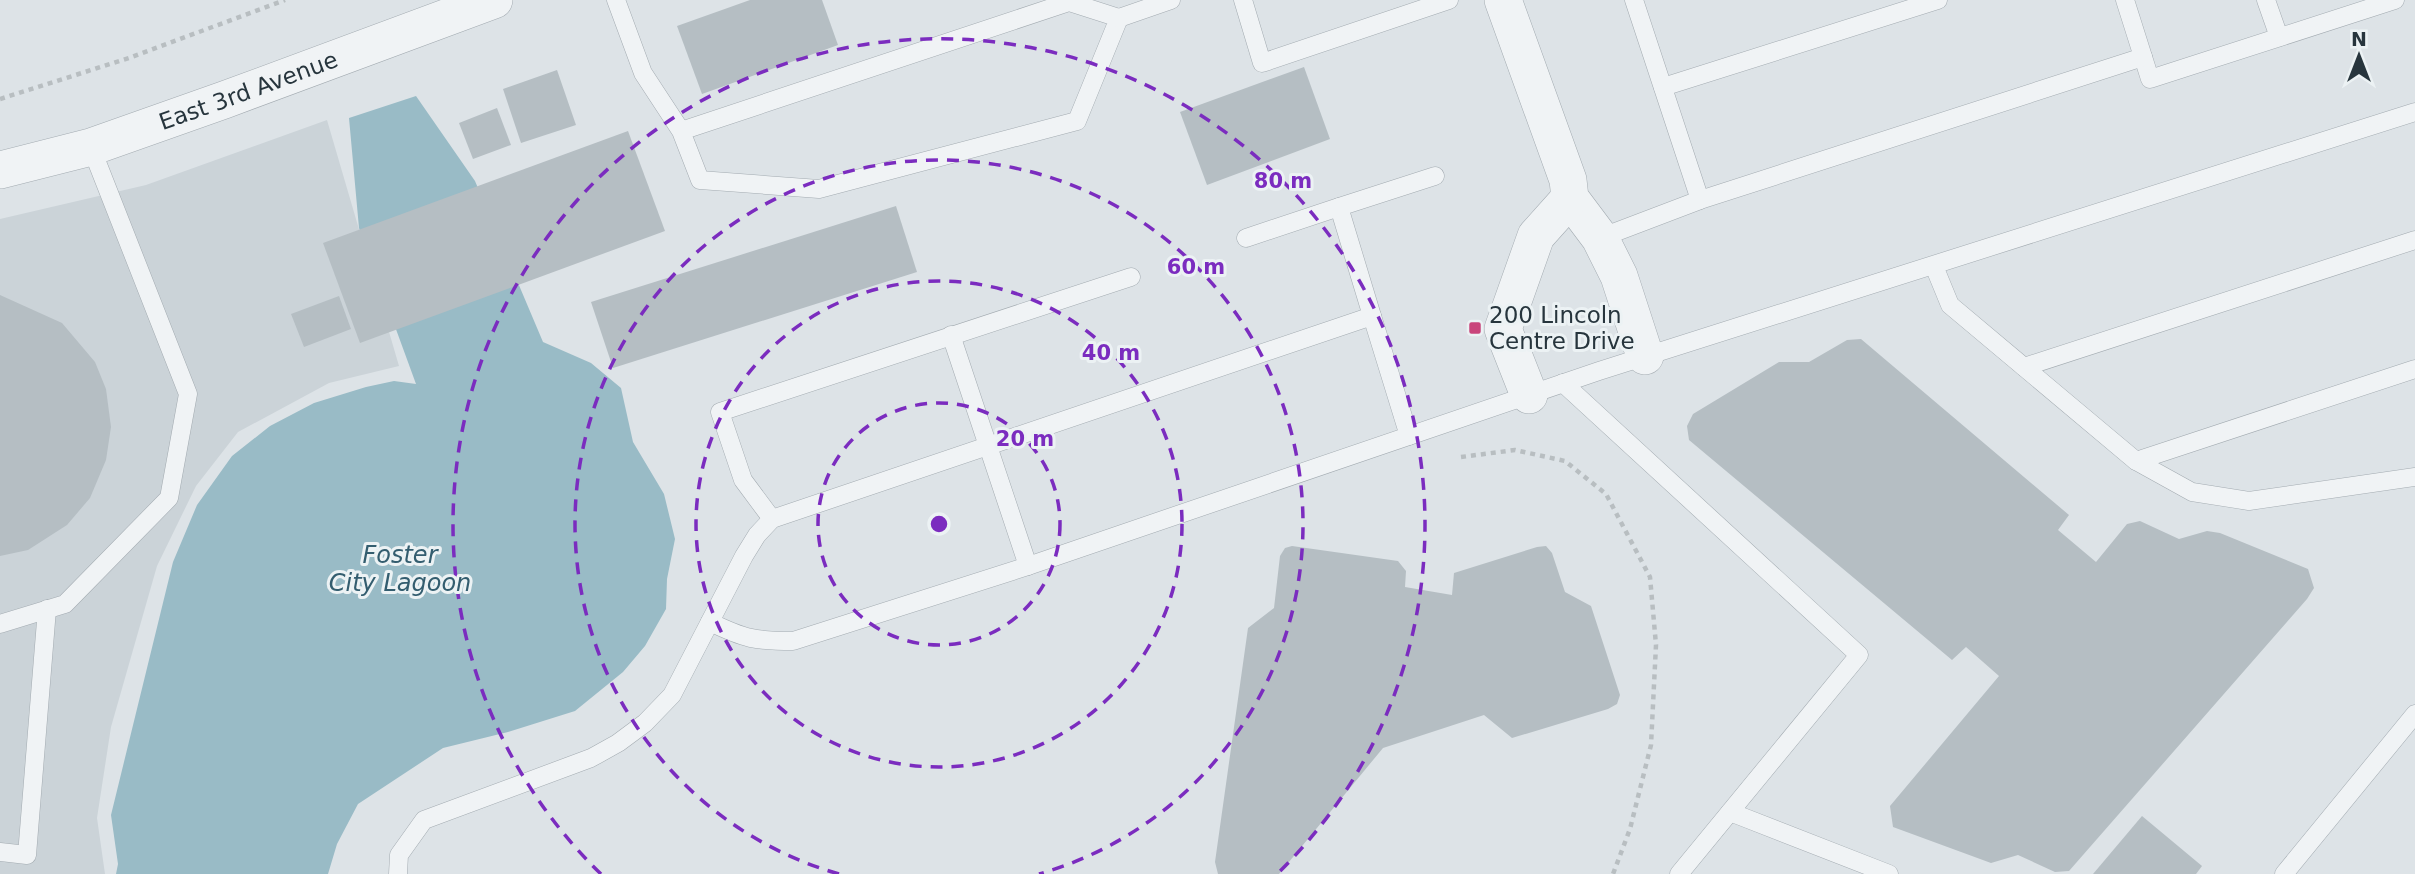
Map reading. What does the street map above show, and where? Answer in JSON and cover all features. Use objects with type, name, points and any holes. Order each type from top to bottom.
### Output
[{"type":"street","name":"East 3rd Avenue","points":[[0,170],[91,147],[494,0]]},
{"type":"street","points":[[1503,0],[1568,180],[1570,198],[1600,238],[1619,276],[1645,356]]},
{"type":"street","points":[[1546,389],[1503,329],[1536,236],[1570,198]]},
{"type":"lane","points":[[615,0],[643,73],[681,131],[701,180],[820,189],[1077,121],[1119,18]]},
{"type":"lane","points":[[681,131],[1069,2],[1119,18],[1171,0]]},
{"type":"lane","points":[[1243,0],[1262,63],[1449,0]]},
{"type":"lane","points":[[1634,0],[1700,200]]},
{"type":"lane","points":[[1663,87],[1938,0]]},
{"type":"lane","points":[[2125,0],[2150,79],[2392,0]]},
{"type":"lane","points":[[2266,0],[2279,37]]},
{"type":"lane","points":[[1600,238],[1700,200],[2143,57]]},
{"type":"lane","points":[[710,622],[741,636],[761,640],[793,640],[1028,566],[1645,356],[2415,111]]},
{"type":"lane","points":[[0,624],[65,604],[169,498],[188,394],[91,147]]},
{"type":"lane","points":[[1246,238],[1435,176]]},
{"type":"lane","points":[[1339,207],[1409,436]]},
{"type":"lane","points":[[2024,367],[2415,240]]},
{"type":"lane","points":[[1934,266],[1950,305],[2136,461],[2192,492],[2249,501],[2415,477]]},
{"type":"lane","points":[[772,519],[743,480],[720,412],[1131,277]]},
{"type":"lane","points":[[398,874],[399,855],[424,820],[591,758],[645,723],[672,695],[757,535],[772,519],[1372,316]]},
{"type":"lane","points":[[951,335],[1028,566]]},
{"type":"lane","points":[[2136,461],[2415,369]]},
{"type":"lane","points":[[1546,389],[1859,655],[1679,874]]},
{"type":"lane","points":[[0,852],[27,855],[47,609]]},
{"type":"lane","points":[[2284,874],[2415,714]]},
{"type":"lane","points":[[1731,812],[1889,874]]},
{"type":"path","points":[[0,99],[129,58],[285,0]]},
{"type":"path","points":[[1461,457],[1516,450],[1565,461],[1606,494],[1650,577],[1657,645],[1651,745],[1630,829],[1613,874]]},
{"type":"shaded area","points":[[327,120],[399,366],[329,383],[238,432],[196,486],[157,566],[111,727],[97,818],[105,874],[0,874],[0,219],[146,185]]},
{"type":"water","name":"Foster City Lagoon","points":[[416,96],[475,181],[543,342],[591,363],[621,388],[633,442],[664,494],[675,539],[667,579],[666,609],[645,646],[623,672],[575,711],[508,732],[443,748],[358,804],[337,844],[328,874],[116,874],[118,864],[111,815],[173,562],[197,505],[232,456],[270,426],[314,403],[366,387],[394,381],[416,384],[359,228],[349,118]]},
{"type":"building","points":[[750,0],[822,0],[838,45],[702,94],[677,26]]},
{"type":"building","points":[[1304,67],[1330,139],[1207,185],[1180,112]]},
{"type":"building","points":[[557,70],[576,125],[521,143],[503,89]]},
{"type":"building","points":[[497,108],[511,145],[473,159],[459,123]]},
{"type":"building","points":[[628,131],[665,231],[360,343],[323,243]]},
{"type":"building","points":[[896,206],[917,272],[613,368],[591,302]]},
{"type":"building","points":[[0,295],[62,323],[95,362],[106,389],[111,427],[106,460],[90,498],[67,525],[28,550],[0,556]]},
{"type":"building","points":[[339,296],[351,329],[304,347],[291,314]]},
{"type":"building","points":[[1861,339],[2069,515],[2058,530],[2096,562],[2127,524],[2140,521],[2179,539],[2207,531],[2220,533],[2308,569],[2314,588],[2307,599],[2069,871],[2055,872],[2018,855],[1991,863],[1893,827],[1890,806],[1999,676],[1966,647],[1952,660],[1689,440],[1687,426],[1693,414],[1779,362],[1809,362],[1847,340]]},
{"type":"building","points":[[1292,546],[1398,561],[1406,571],[1405,587],[1452,595],[1454,573],[1546,546],[1552,553],[1565,592],[1591,606],[1620,695],[1617,704],[1512,738],[1484,715],[1383,748],[1279,874],[1218,874],[1215,862],[1248,628],[1274,608],[1280,556],[1285,548]]},
{"type":"building","points":[[2142,816],[2202,866],[2196,874],[2093,874]]},
{"type":"place","name":"200 Lincoln Centre Drive","points":[[1475,328]]}]
